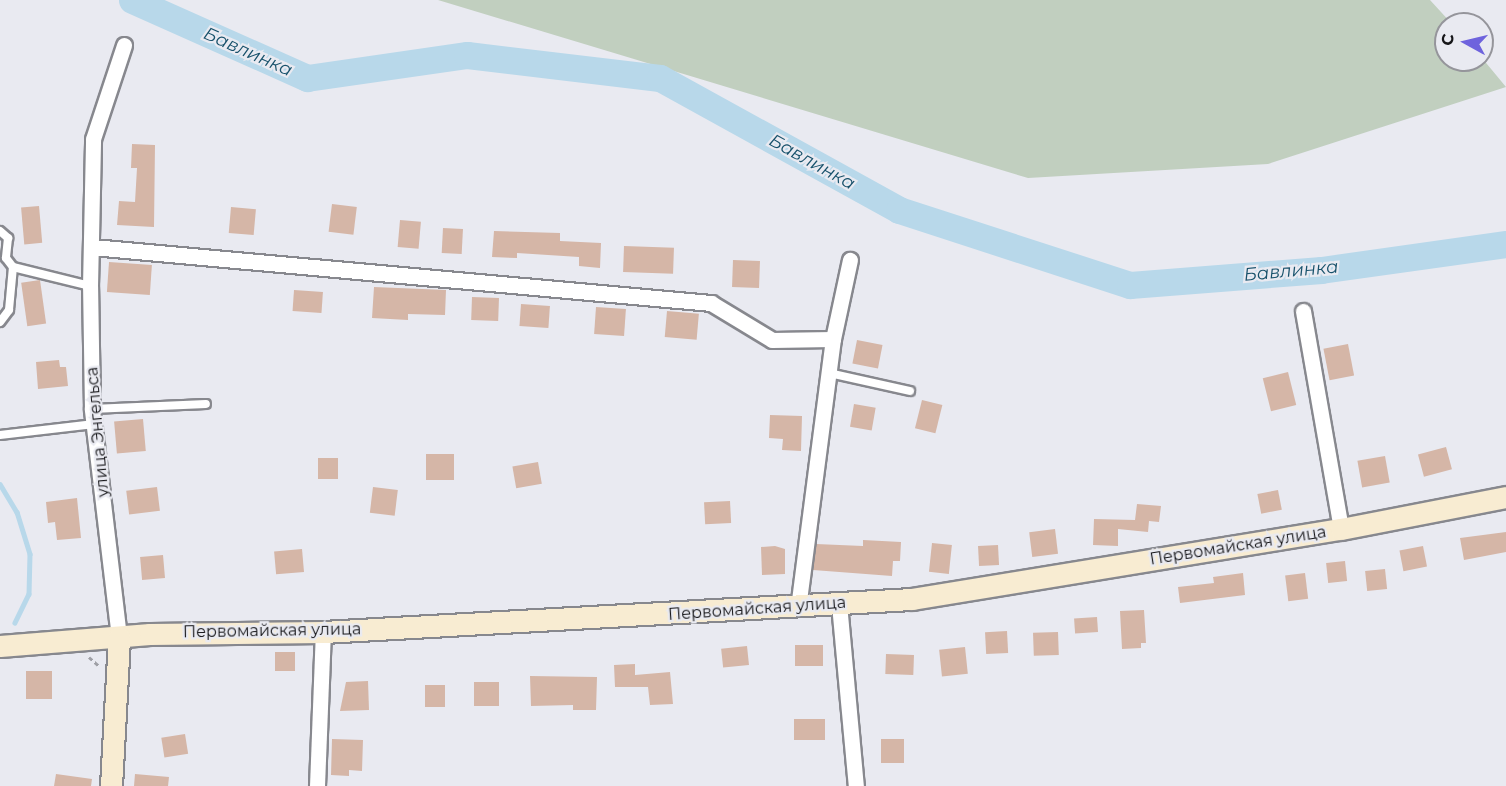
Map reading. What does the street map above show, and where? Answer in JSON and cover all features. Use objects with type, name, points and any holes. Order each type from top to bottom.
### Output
[{"type":"street","name":"улица Энгельса","points":[[111,786],[119,637],[93,417],[90,286],[93,139],[124,45]]},
{"type":"street","points":[[92,247],[711,303],[772,340],[833,339]]},
{"type":"street","points":[[798,608],[833,339],[850,260]]},
{"type":"street","points":[[1304,311],[1341,529]]},
{"type":"street","name":"Первомайская улица","points":[[0,646],[119,637],[323,632],[798,608],[912,599],[1341,529],[1506,496]]},
{"type":"street","points":[[839,604],[856,786]]},
{"type":"street","points":[[317,786],[323,632]]},
{"type":"lane","points":[[0,231],[8,238],[6,258],[13,267],[90,286]]},
{"type":"lane","points":[[0,322],[9,310],[13,267]]},
{"type":"lane","points":[[829,373],[910,391]]},
{"type":"lane","points":[[0,435],[93,417],[206,404]]},
{"type":"path","points":[[78,658],[89,657],[99,667],[106,667]]},
{"type":"green space","points":[[438,0],[1430,0],[1441,12],[1434,12],[1434,72],[1494,72],[1506,87],[1268,164],[1028,178]]},
{"type":"building","points":[[132,144],[155,145],[154,227],[117,225],[119,201],[135,202],[137,168],[131,168]]},
{"type":"building","points":[[332,204],[357,207],[353,235],[329,232]]},
{"type":"building","points":[[39,206],[42,243],[24,244],[21,208]]},
{"type":"building","points":[[231,207],[256,209],[254,235],[229,233]]},
{"type":"building","points":[[400,220],[421,222],[419,249],[398,247]]},
{"type":"building","points":[[443,228],[463,229],[462,254],[442,253]]},
{"type":"building","points":[[494,231],[560,233],[560,241],[601,243],[600,268],[579,266],[579,257],[517,253],[517,258],[492,257]]},
{"type":"building","points":[[624,246],[674,248],[673,274],[623,272]]},
{"type":"building","points":[[733,260],[760,261],[759,288],[732,287]]},
{"type":"building","points":[[109,262],[152,265],[150,295],[107,292]]},
{"type":"building","points":[[40,280],[46,324],[27,326],[21,283]]},
{"type":"building","points":[[374,287],[446,290],[445,315],[408,314],[408,320],[372,318]]},
{"type":"building","points":[[294,290],[323,292],[321,313],[293,311]]},
{"type":"building","points":[[472,297],[499,298],[498,321],[471,320]]},
{"type":"building","points":[[521,304],[550,306],[548,328],[519,326]]},
{"type":"building","points":[[596,307],[626,309],[624,336],[594,334]]},
{"type":"building","points":[[667,311],[699,314],[697,340],[665,337]]},
{"type":"building","points":[[857,340],[883,345],[878,369],[852,364]]},
{"type":"building","points":[[1348,344],[1354,375],[1330,380],[1323,349]]},
{"type":"building","points":[[59,360],[60,367],[66,367],[68,386],[38,389],[36,362]]},
{"type":"building","points":[[1288,372],[1296,405],[1271,411],[1263,378]]},
{"type":"building","points":[[922,400],[942,405],[935,433],[915,428]]},
{"type":"building","points":[[854,404],[876,408],[872,430],[850,427]]},
{"type":"building","points":[[770,415],[802,416],[801,451],[782,450],[783,439],[769,438]]},
{"type":"building","points":[[143,419],[146,451],[117,453],[114,422]]},
{"type":"building","points":[[1446,447],[1452,469],[1424,477],[1418,455]]},
{"type":"building","points":[[426,454],[454,454],[454,480],[426,480]]},
{"type":"building","points":[[1385,456],[1390,483],[1362,487],[1357,461]]},
{"type":"building","points":[[318,458],[338,458],[338,479],[318,479]]},
{"type":"building","points":[[538,462],[542,484],[516,488],[512,467]]},
{"type":"building","points":[[157,487],[160,511],[129,515],[126,491]]},
{"type":"building","points":[[373,487],[398,490],[395,516],[370,513]]},
{"type":"building","points":[[1278,490],[1282,510],[1261,514],[1257,494]]},
{"type":"building","points":[[77,498],[81,538],[57,540],[55,522],[48,523],[46,502]]},
{"type":"building","points":[[730,501],[731,523],[705,524],[704,502]]},
{"type":"building","points":[[1137,504],[1161,506],[1159,522],[1149,521],[1148,532],[1118,529],[1118,546],[1093,545],[1094,519],[1135,520]]},
{"type":"building","points":[[1055,529],[1058,554],[1032,557],[1029,532]]},
{"type":"building","points":[[1506,532],[1506,552],[1464,560],[1460,538]]},
{"type":"building","points":[[863,540],[901,542],[900,561],[893,561],[892,576],[813,570],[816,544],[863,546]]},
{"type":"building","points":[[932,543],[952,545],[949,574],[929,572]]},
{"type":"building","points":[[998,545],[999,565],[979,566],[978,546]]},
{"type":"building","points":[[775,546],[785,549],[785,574],[762,575],[761,547]]},
{"type":"building","points":[[1423,546],[1427,567],[1403,571],[1399,551]]},
{"type":"building","points":[[302,549],[304,572],[276,574],[274,551]]},
{"type":"building","points":[[163,555],[165,578],[142,580],[140,557]]},
{"type":"building","points":[[1345,561],[1347,581],[1328,583],[1326,563]]},
{"type":"building","points":[[1385,569],[1387,589],[1367,591],[1365,571]]},
{"type":"building","points":[[1243,573],[1245,595],[1180,603],[1178,587],[1214,583],[1213,577]]},
{"type":"building","points":[[1305,573],[1308,599],[1288,601],[1285,575]]},
{"type":"building","points":[[1144,610],[1146,643],[1141,643],[1141,648],[1122,649],[1120,611]]},
{"type":"building","points":[[1097,617],[1098,632],[1075,634],[1074,619]]},
{"type":"building","points":[[1007,631],[1008,653],[986,654],[985,632]]},
{"type":"building","points":[[1058,632],[1059,655],[1034,656],[1033,633]]},
{"type":"building","points":[[795,645],[823,645],[823,666],[795,666]]},
{"type":"building","points":[[747,646],[749,665],[723,668],[721,649]]},
{"type":"building","points":[[965,647],[968,674],[942,677],[939,650]]},
{"type":"building","points":[[275,652],[295,652],[295,671],[275,671]]},
{"type":"building","points":[[886,654],[914,655],[913,675],[885,674]]},
{"type":"building","points":[[635,664],[635,675],[670,672],[673,704],[650,705],[648,687],[615,687],[614,665]]},
{"type":"building","points":[[26,671],[52,671],[52,699],[26,699]]},
{"type":"building","points":[[530,676],[597,677],[596,710],[573,710],[573,705],[531,706]]},
{"type":"building","points":[[368,681],[369,710],[340,711],[346,682]]},
{"type":"building","points":[[474,682],[499,682],[499,706],[474,706]]},
{"type":"building","points":[[425,685],[445,685],[445,707],[425,707]]},
{"type":"building","points":[[794,719],[825,719],[825,740],[794,740]]},
{"type":"building","points":[[185,734],[188,754],[164,758],[161,738]]},
{"type":"building","points":[[332,739],[363,740],[362,771],[349,770],[349,776],[331,775]]},
{"type":"building","points":[[881,739],[904,739],[904,763],[881,763]]},
{"type":"building","points":[[56,774],[92,779],[91,786],[54,786]]},
{"type":"building","points":[[135,774],[169,777],[168,786],[134,786]]},
{"type":"waterway","name":"Бавлинка","points":[[132,0],[307,78],[467,55],[660,78],[899,210],[1130,285],[1321,270],[1506,244]]},
{"type":"waterway","points":[[0,484],[17,512],[30,554],[29,594],[15,623]]}]
